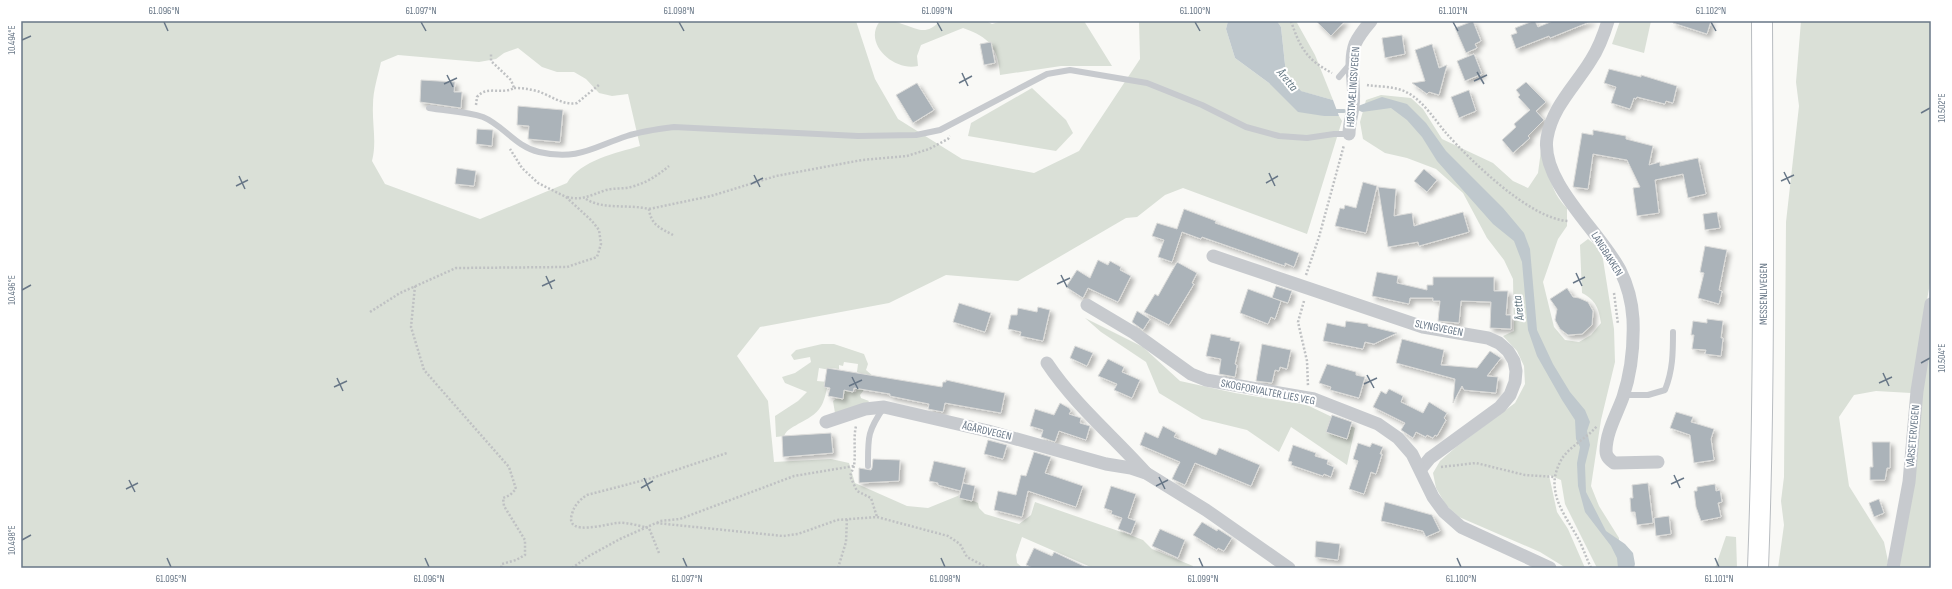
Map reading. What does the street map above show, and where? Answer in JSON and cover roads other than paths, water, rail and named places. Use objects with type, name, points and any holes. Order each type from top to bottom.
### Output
[{"type":"main road","name":"MESSENLIVEGEN","points":[[1758,568],[1762,467],[1764,305],[1762,21]]},
{"type":"street","name":"HØSTMÆLINGSVEGEN","points":[[1349,134],[1354,84],[1353,60],[1355,45],[1362,31],[1371,21]]},
{"type":"street","name":"LANGBAKKEN","points":[[1608,21],[1603,36],[1591,59],[1553,117],[1547,139],[1548,156],[1553,174],[1560,186],[1602,242],[1620,270],[1631,297],[1634,331],[1632,354],[1624,395],[1611,429],[1606,452],[1608,459],[1614,463],[1658,462]]},
{"type":"street","name":"SLYNGVEGEN","points":[[1213,256],[1423,327],[1488,338],[1499,343],[1508,351],[1514,361],[1516,371],[1515,382],[1510,395],[1500,407],[1430,458],[1421,469]]},
{"type":"street","name":"VÅRSETERVEGEN","points":[[1894,568],[1908,482],[1917,391],[1931,304]]},
{"type":"street","name":"SKOGFORVALTER LIES VEG","points":[[1087,305],[1134,333],[1191,374],[1206,380],[1309,398],[1378,424],[1398,438],[1412,454],[1421,469],[1433,497],[1444,512],[1461,527],[1550,568]]},
{"type":"street","name":"ÅGÅRDVEGEN","points":[[1047,364],[1090,416],[1146,473]]},
{"type":"street","name":"ÅGÅRDVEGEN","points":[[826,422],[865,409],[884,408],[988,430],[1146,473],[1225,521],[1289,568]]},
{"type":"lane","points":[[1339,77],[1353,60]]},
{"type":"lane","points":[[429,108],[483,118],[522,145],[539,152],[578,154],[598,149],[626,137],[674,127],[858,136],[916,135],[940,130],[998,98],[1047,74],[1070,70],[1147,83],[1202,105],[1246,127],[1279,136],[1307,138],[1334,134],[1349,134]]},
{"type":"lane","points":[[1624,395],[1648,395],[1664,390],[1670,376],[1674,357],[1673,332]]},
{"type":"lane","points":[[868,466],[868,437],[874,422],[884,408]]},
{"type":"water","points":[[1228,21],[1277,21],[1281,27],[1286,74],[1301,91],[1333,100],[1339,116],[1324,116],[1298,112],[1269,83],[1235,58],[1226,29]]},
{"type":"water","points":[[1382,97],[1407,104],[1426,123],[1446,151],[1503,208],[1524,233],[1530,249],[1537,330],[1553,364],[1570,392],[1585,410],[1590,422],[1587,431],[1590,445],[1585,465],[1586,492],[1606,531],[1625,544],[1633,553],[1635,564],[1634,568],[1618,568],[1617,558],[1611,546],[1585,512],[1578,486],[1577,463],[1580,447],[1576,439],[1575,420],[1537,356],[1528,330],[1522,262],[1514,241],[1493,224],[1437,161],[1422,137],[1407,120],[1391,108],[1362,112],[1358,110],[1358,106]]},
{"type":"waterway","name":"Åretta","points":[[1332,111],[1344,111]]}]
